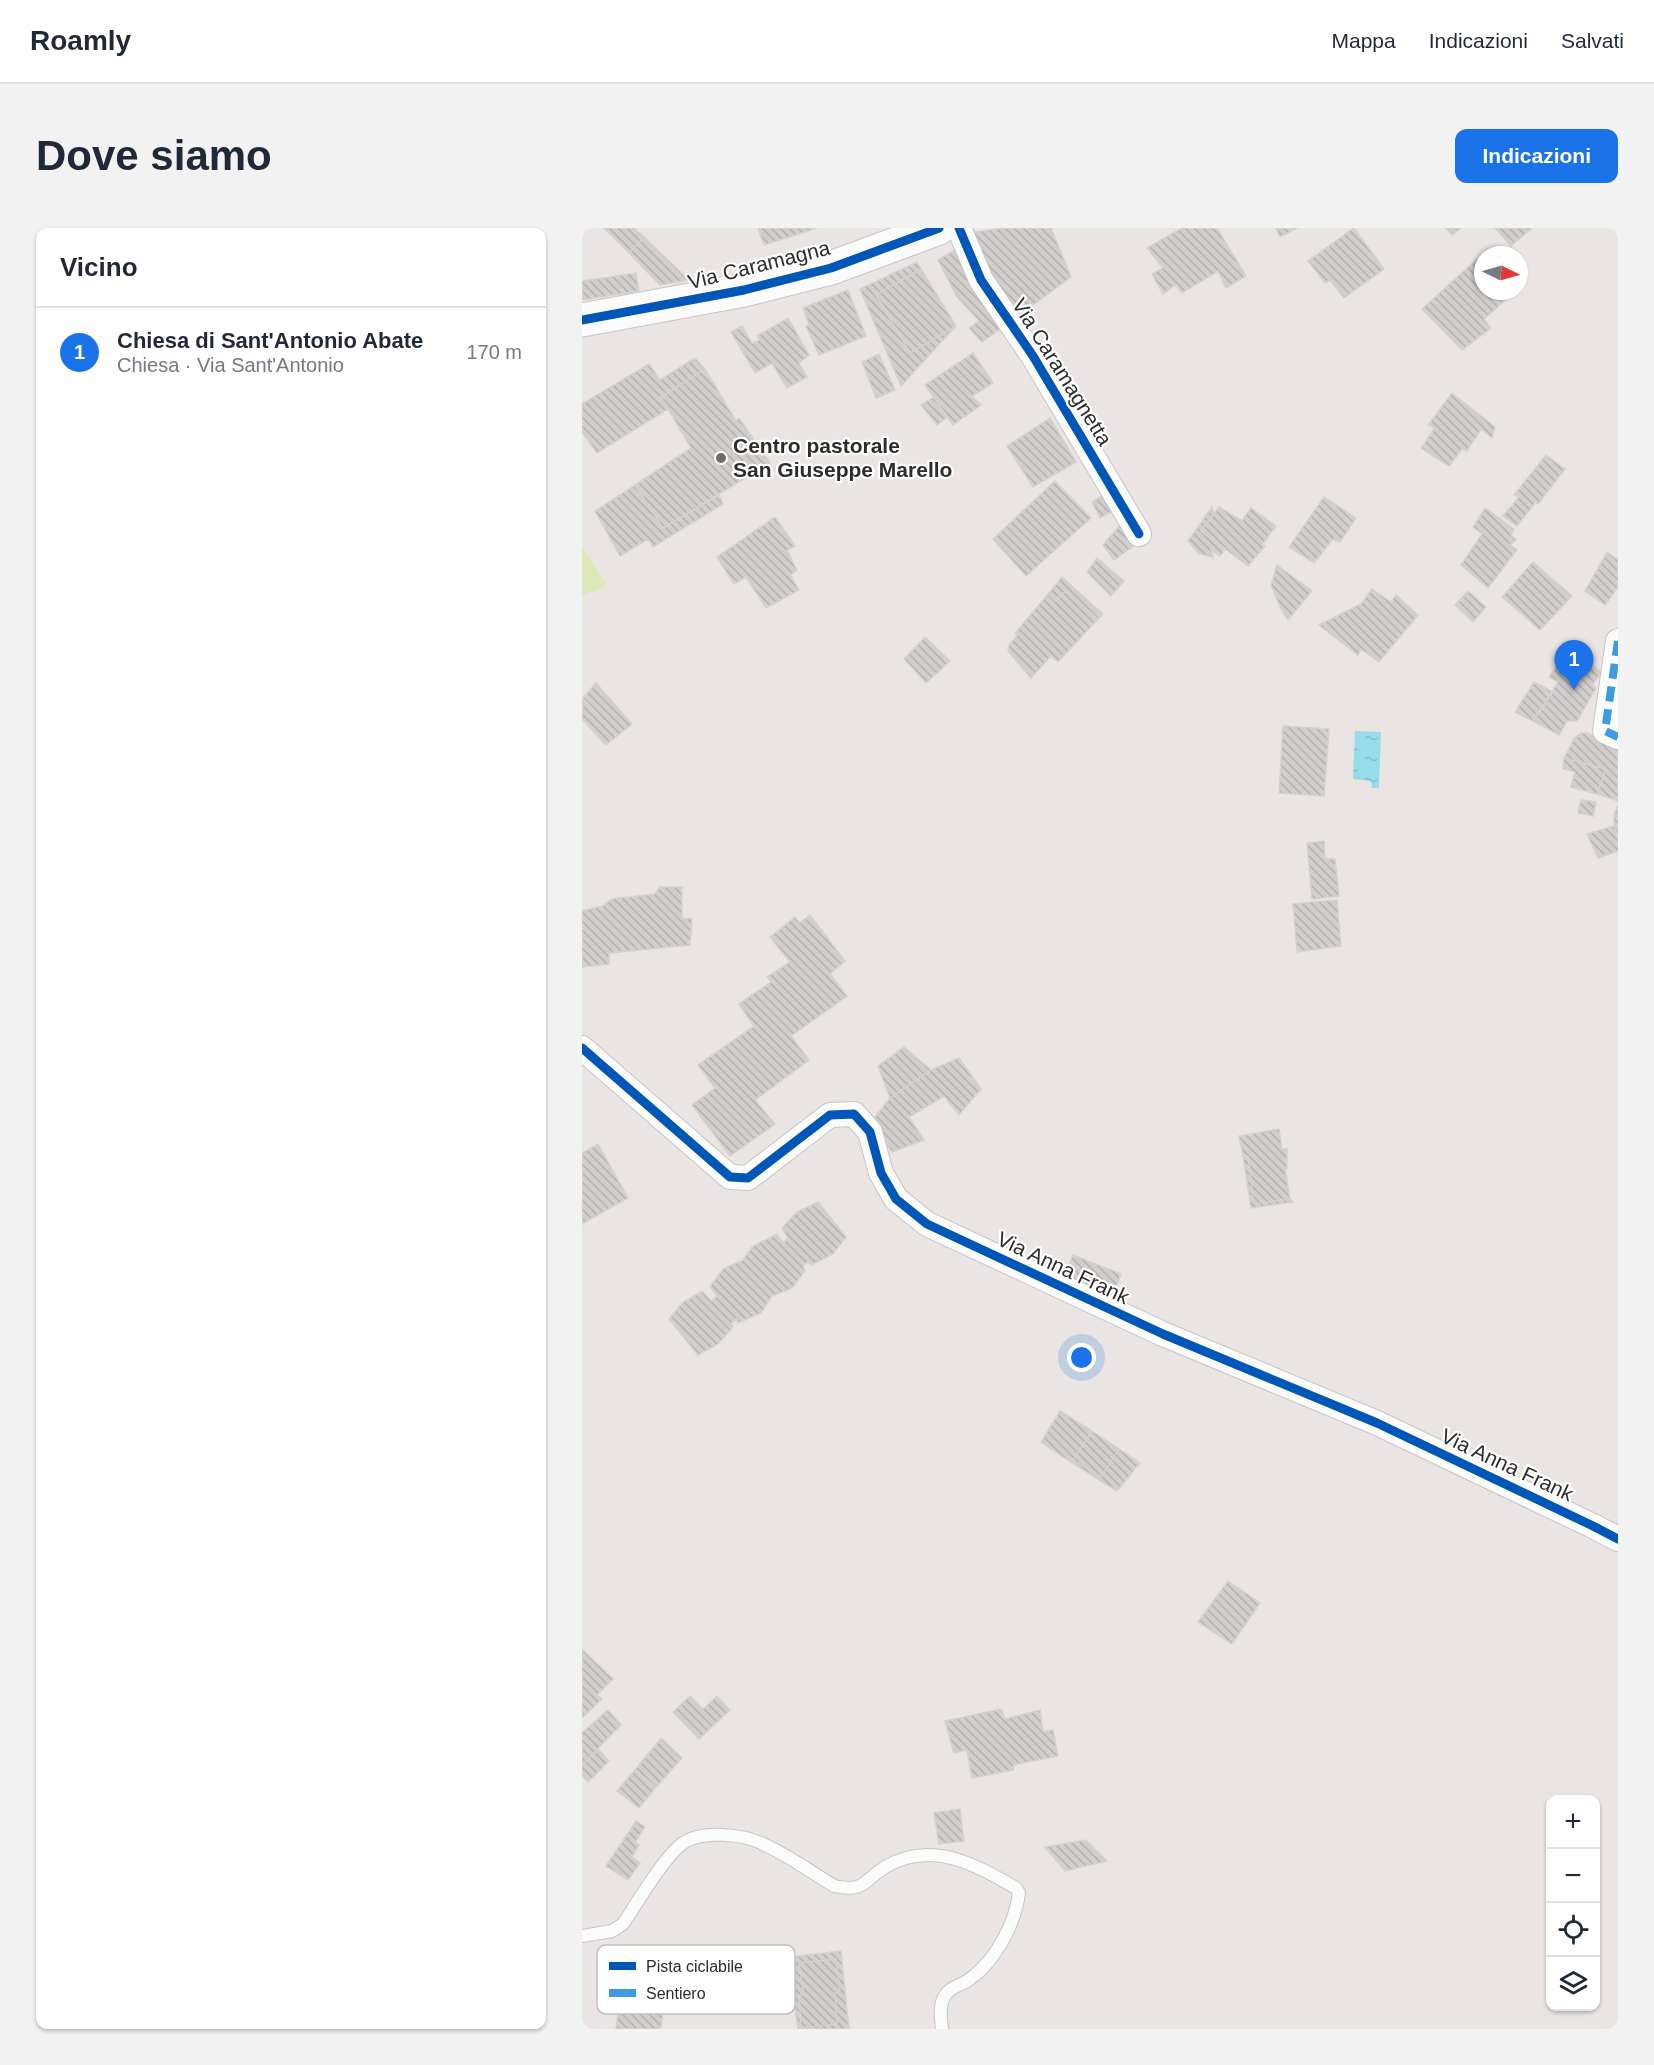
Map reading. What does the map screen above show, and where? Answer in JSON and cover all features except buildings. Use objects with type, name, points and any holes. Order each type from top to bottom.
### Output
[{"type":"street","name":"Via Caramagna","points":[[582,320],[744,290],[831,268],[939,228]]},
{"type":"street","name":"Via Caramagnetta","points":[[959,228],[981,280],[1033,356],[1139,534]]},
{"type":"street","points":[[1618,641],[1605,731],[1618,737]]},
{"type":"street","name":"Via Anna Frank","points":[[582,1048],[730,1177],[748,1178],[830,1115],[854,1114],[870,1132],[881,1173],[896,1199],[927,1224],[1162,1334],[1377,1423],[1618,1539]]},
{"type":"lane","points":[[582,1936],[612,1931],[623,1924],[668,1858],[684,1842],[706,1835],[746,1838],[763,1843],[834,1886],[844,1888],[861,1887],[886,1866],[910,1856],[928,1855],[963,1860],[1016,1888],[1019,1893],[1018,1903],[1005,1935],[990,1961],[969,1980],[951,1989],[943,1998],[940,2012],[942,2029]]},
{"type":"green space","points":[[582,547],[606,584],[600,589],[582,595]]},
{"type":"water","points":[[1355,731],[1381,732],[1379,788],[1372,788],[1371,781],[1353,779]]},
{"type":"marked path","points":[[1618,641],[1605,731],[1618,737]]},
{"type":"cycle path","points":[[582,320],[744,290],[831,268],[939,228]]},
{"type":"cycle path","points":[[959,228],[981,280],[1033,356],[1139,534]]},
{"type":"cycle path","points":[[582,1048],[730,1177],[748,1178],[830,1115],[854,1114],[870,1132],[881,1173],[896,1199],[927,1224],[1163,1334],[1377,1423],[1618,1539]]},
{"type":"place","name":"Centro pastorale San Giuseppe Marello","points":[[721,458]]},
{"type":"place","name":"Chiesa di Sant'Antonio Abate","points":[[1574,690]]}]
